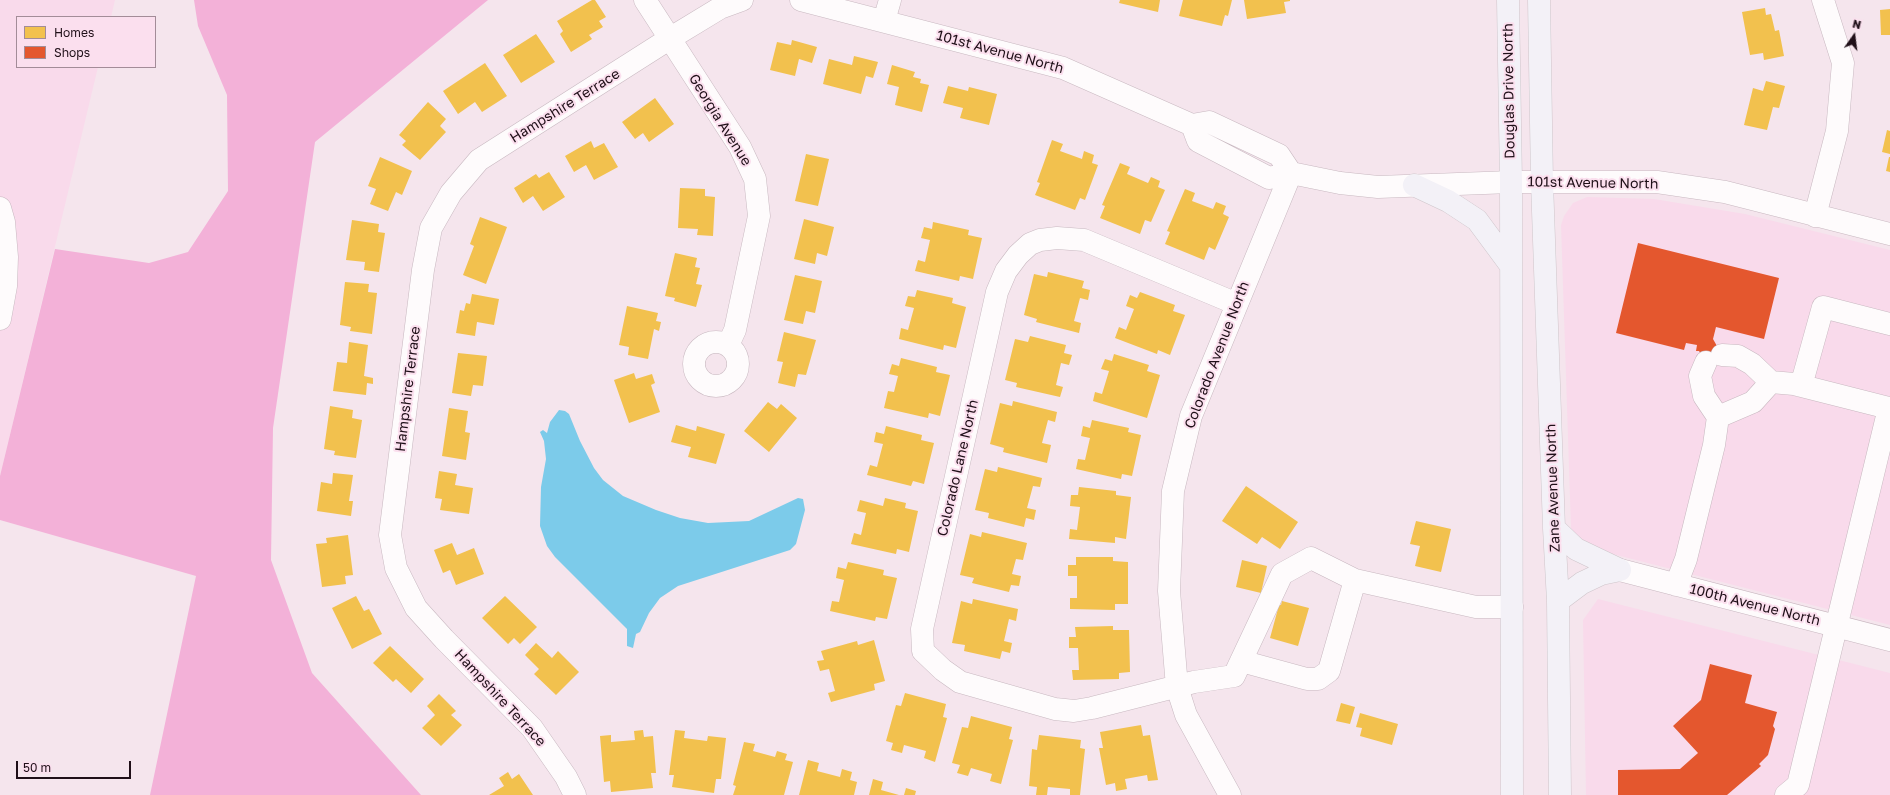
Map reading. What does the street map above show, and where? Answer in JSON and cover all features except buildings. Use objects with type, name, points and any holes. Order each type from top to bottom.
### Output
[{"type":"main road","name":"Douglas Drive North","points":[[1508,0],[1511,182]]},
{"type":"main road","points":[[1539,0],[1542,182]]},
{"type":"main road","points":[[1511,182],[1512,795]]},
{"type":"main road","name":"Zane Avenue North","points":[[1542,182],[1554,528],[1558,601],[1560,795]]},
{"type":"main road","points":[[1414,186],[1448,201],[1477,220],[1511,266]]},
{"type":"main road","points":[[1554,528],[1576,549],[1620,570]]},
{"type":"main road","points":[[1558,601],[1582,583],[1601,574],[1620,570]]},
{"type":"street","name":"Georgia Avenue","points":[[645,0],[740,147],[755,179],[759,216],[735,330],[728,345]]},
{"type":"street","points":[[669,39],[720,8],[742,0]]},
{"type":"street","name":"101st Avenue North","points":[[801,0],[1063,68],[1192,125],[1198,141],[1269,178],[1291,173],[1347,184],[1378,187],[1511,182],[1657,182],[1725,192],[1814,216],[1890,234]]},
{"type":"street","points":[[884,21],[890,0]]},
{"type":"street","points":[[1814,216],[1837,131],[1842,63],[1823,0]]},
{"type":"street","name":"Hampshire Terrace","points":[[575,795],[566,777],[532,728],[444,639],[416,608],[396,568],[390,535],[423,270],[431,228],[450,193],[479,160],[669,39]]},
{"type":"street","name":"Colorado Avenue North","points":[[1230,795],[1186,715],[1177,687],[1169,591],[1173,491],[1191,416],[1291,173]]},
{"type":"street","points":[[0,208],[4,222],[7,257],[6,286],[0,319]]},
{"type":"street","name":"Colorado Lane North","points":[[1237,304],[1084,240],[1057,238],[1040,240],[1030,244],[1018,255],[1006,271],[997,292],[922,629],[923,651],[960,682],[1055,710],[1074,711],[1092,708],[1194,682],[1234,676],[1241,661]]},
{"type":"street","points":[[1801,386],[1823,307],[1890,324]]},
{"type":"street","points":[[1676,585],[1688,551],[1714,445],[1718,417],[1704,396],[1700,376],[1714,359],[1738,356],[1752,364],[1771,382],[1801,386],[1889,406],[1798,785],[1786,795]]},
{"type":"street","points":[[1718,417],[1753,402],[1771,382]]},
{"type":"street","points":[[1355,580],[1329,671],[1318,679],[1306,679],[1241,661],[1282,574],[1311,558],[1355,580],[1476,607],[1512,608]]},
{"type":"street","name":"100th Avenue North","points":[[1620,570],[1890,640]]},
{"type":"shaded area","points":[[0,0],[115,0],[111,16],[16,16],[16,68],[98,68],[0,476]]},
{"type":"shaded area","points":[[194,0],[488,0],[315,142],[273,428],[271,560],[312,673],[421,795],[150,795],[196,576],[0,520],[0,476],[55,249],[149,263],[188,252],[228,191],[227,95],[198,26]]},
{"type":"shaded area","points":[[1587,197],[1654,199],[1745,214],[1890,250],[1890,625],[1589,548],[1577,540],[1571,528],[1561,225],[1564,216],[1573,203]]},
{"type":"shaded area","points":[[1598,599],[1890,673],[1890,795],[1586,795],[1583,620]]},
{"type":"water","points":[[559,410],[565,411],[569,414],[580,441],[594,468],[603,480],[623,496],[680,518],[708,523],[749,521],[798,498],[803,499],[805,510],[796,544],[790,550],[678,586],[660,598],[649,613],[640,632],[636,634],[633,648],[627,646],[627,629],[555,557],[547,546],[540,526],[541,487],[546,459],[544,441],[540,432],[543,430],[547,433],[550,422]]}]
